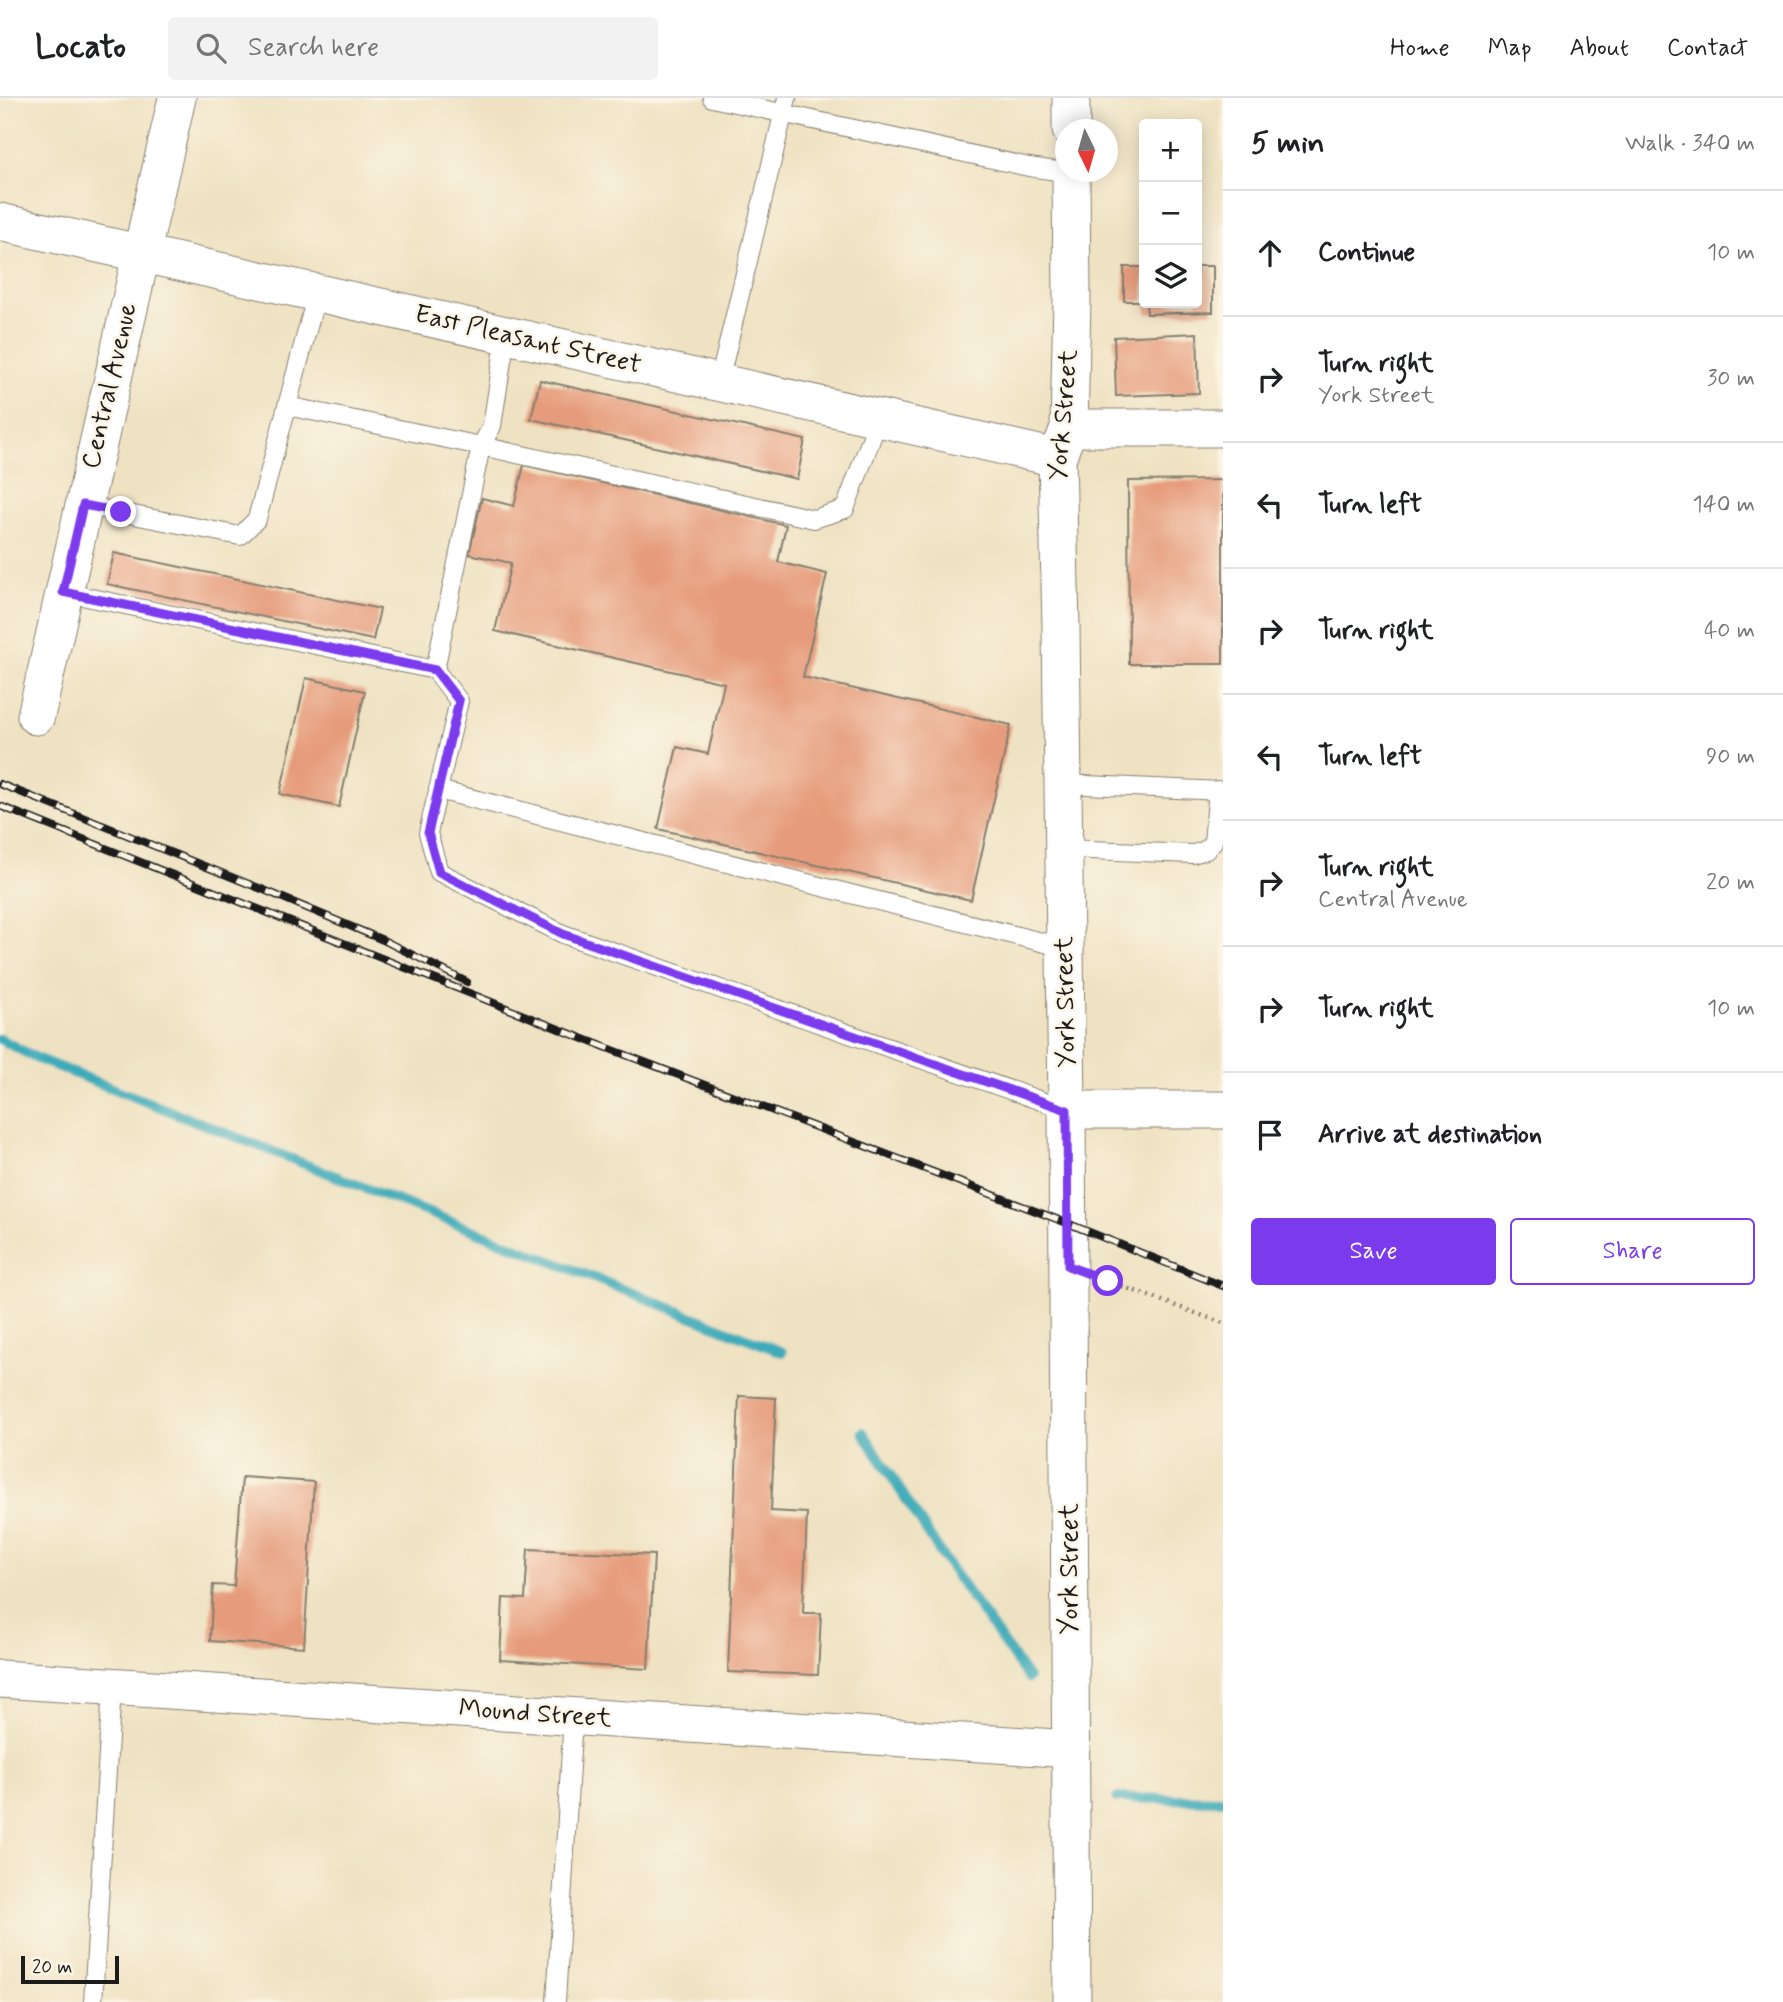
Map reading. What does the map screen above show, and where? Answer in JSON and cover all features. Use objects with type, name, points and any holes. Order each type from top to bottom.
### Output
[{"type":"street","name":"Central Avenue","points":[[36,716],[177,98]]},
{"type":"street","points":[[1071,98],[1071,119]]},
{"type":"street","name":"York Street","points":[[1071,182],[1072,300],[1063,443],[1063,784],[1072,2002]]},
{"type":"street","name":"East Pleasant Street","points":[[0,222],[879,418],[1063,443],[1223,428]]},
{"type":"street","points":[[1067,1110],[1223,1110]]},
{"type":"street","name":"Mound Street","points":[[0,1679],[1071,1749]]},
{"type":"lane","points":[[712,98],[785,106],[1029,167],[1055,170]]},
{"type":"lane","points":[[719,382],[785,106]]},
{"type":"lane","points":[[83,505],[240,536],[257,519],[317,293]]},
{"type":"lane","points":[[435,670],[481,446],[492,426],[506,335]]},
{"type":"lane","points":[[287,406],[814,519],[845,509],[879,418]]},
{"type":"lane","points":[[63,592],[435,670],[459,701],[428,833],[439,872],[563,934],[1067,1110]]},
{"type":"lane","points":[[1063,784],[1221,790],[1213,842],[1206,850],[1193,854],[1064,849]]},
{"type":"lane","points":[[438,790],[1065,948]]},
{"type":"lane","points":[[93,2002],[112,1687]]},
{"type":"lane","points":[[556,2002],[573,1716]]},
{"type":"path","points":[[1068,1266],[1223,1323]]},
{"type":"building","points":[[1202,266],[1213,266],[1213,312],[1147,314],[1146,308],[1202,308]]},
{"type":"building","points":[[1124,267],[1139,267],[1139,301],[1124,301]]},
{"type":"building","points":[[1197,333],[1199,393],[1116,396],[1114,337]]},
{"type":"building","points":[[540,380],[805,440],[797,479],[531,419]]},
{"type":"building","points":[[524,465],[786,525],[778,562],[827,574],[803,677],[1011,725],[971,900],[658,829],[677,747],[708,754],[724,683],[495,631],[511,563],[469,554],[482,498],[514,506]]},
{"type":"building","points":[[1223,480],[1223,664],[1129,664],[1128,481]]},
{"type":"building","points":[[114,553],[380,609],[373,640],[107,584]]},
{"type":"building","points":[[306,678],[365,691],[339,807],[280,794]]},
{"type":"building","points":[[739,1396],[776,1398],[771,1511],[807,1513],[803,1613],[821,1613],[818,1675],[728,1672]]},
{"type":"building","points":[[242,1477],[314,1482],[304,1647],[210,1641],[213,1585],[234,1586]]},
{"type":"building","points":[[528,1549],[654,1555],[648,1669],[500,1660],[503,1598],[525,1599]]},
{"type":"waterway","points":[[0,1039],[38,1059],[782,1352]]},
{"type":"waterway","points":[[863,1432],[943,1557],[1028,1678]]},
{"type":"waterway","points":[[1117,1798],[1223,1800]]},
{"type":"railway","points":[[0,784],[383,940],[467,982]]},
{"type":"railway","points":[[0,806],[584,1039],[1067,1223],[1223,1286]]},
{"type":"route","points":[[121,512],[83,505],[63,592],[435,670],[459,701],[428,833],[439,872],[563,934],[1067,1110],[1068,1266],[1108,1281]]}]
